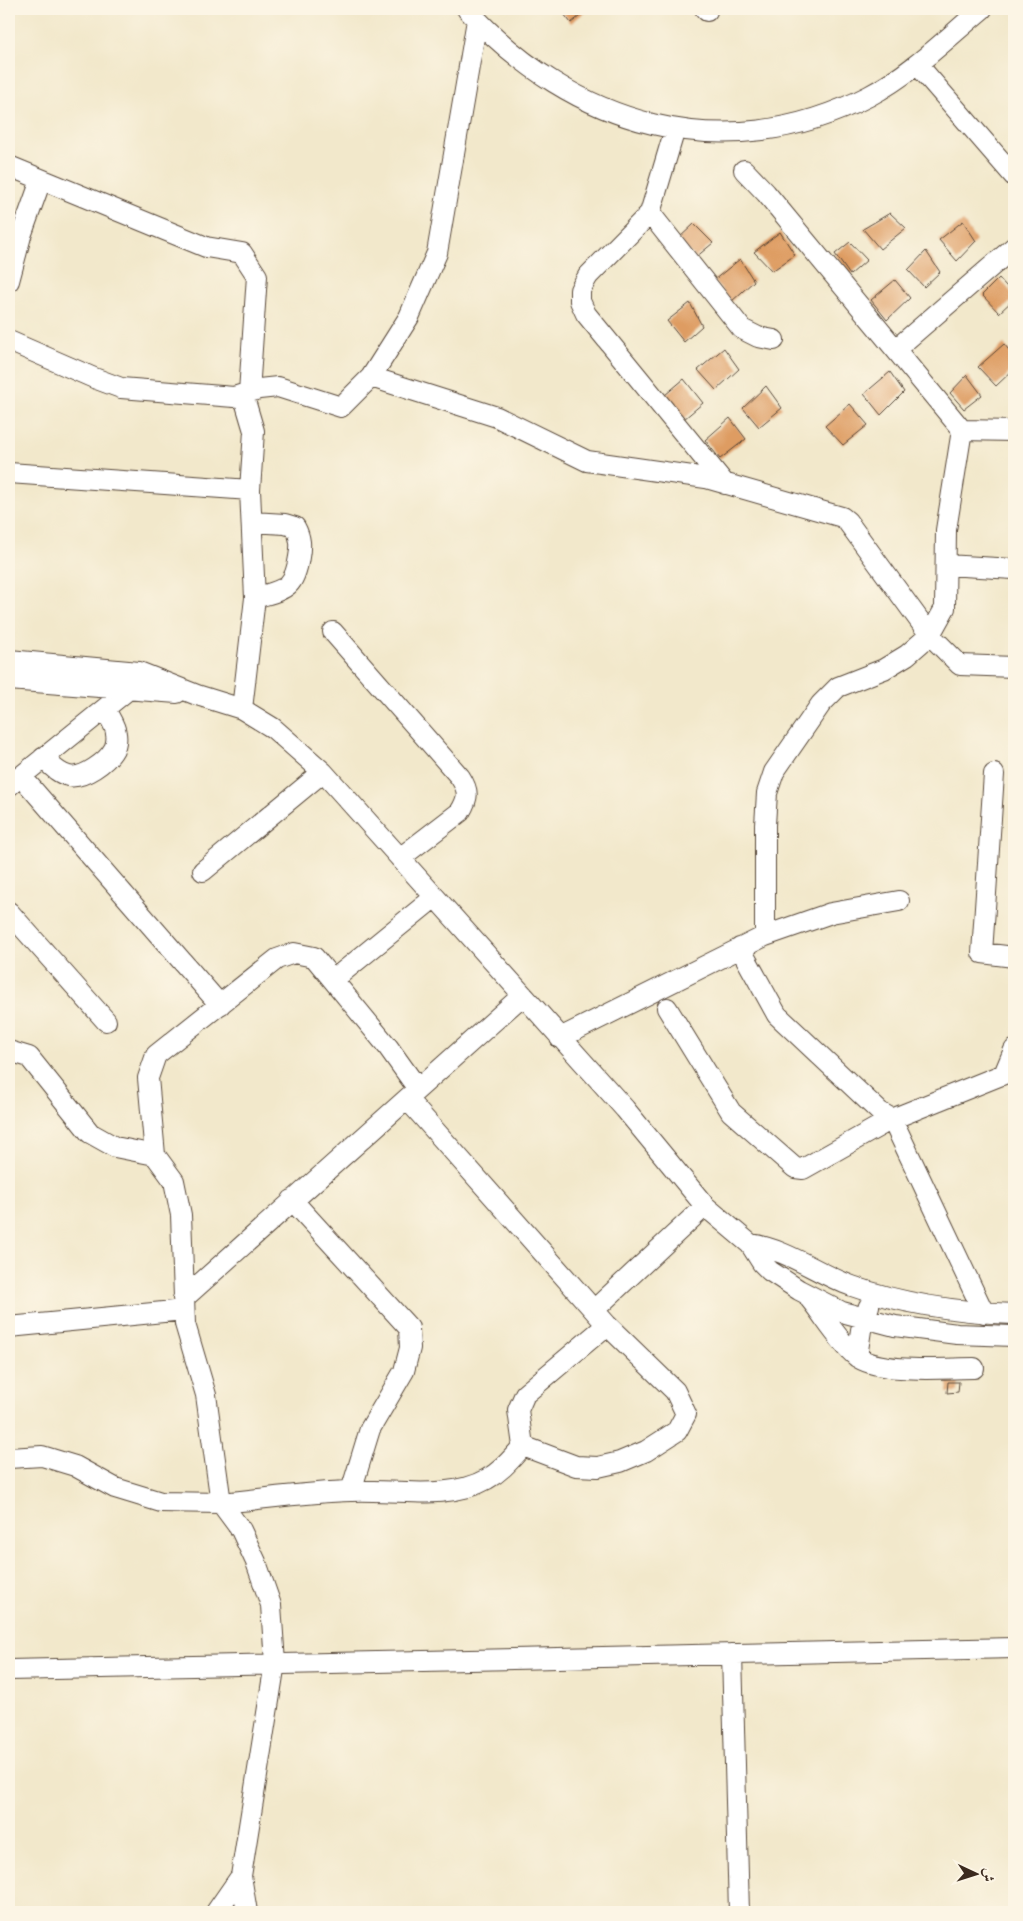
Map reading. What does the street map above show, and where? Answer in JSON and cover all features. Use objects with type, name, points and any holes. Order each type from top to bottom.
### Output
[{"type":"street","points":[[472,14],[518,57],[563,89],[596,106],[630,119],[674,129],[732,133],[760,130],[807,120],[843,108],[870,96],[917,64],[982,9]]},
{"type":"street","points":[[9,341],[121,388],[234,397],[259,389],[278,387],[341,407],[371,377],[409,317],[437,253],[472,14]]},
{"type":"street","points":[[917,64],[1014,176]]},
{"type":"street","points":[[674,129],[650,213],[588,276],[580,290],[580,301],[586,314],[725,484]]},
{"type":"street","points":[[9,166],[206,246],[242,253],[257,276],[246,393],[254,431],[250,490],[255,598],[242,709]]},
{"type":"street","points":[[744,170],[766,193],[962,430],[946,530],[945,608],[930,635],[907,655],[884,669],[838,687],[821,704],[774,772],[767,793],[765,825],[765,936]]},
{"type":"street","points":[[9,281],[21,236],[41,180]]},
{"type":"street","points":[[650,213],[742,330],[758,337],[774,340]]},
{"type":"street","points":[[896,349],[1014,247]]},
{"type":"street","points":[[371,377],[497,417],[587,460],[706,478],[842,517],[847,521],[930,635],[960,664],[1014,667]]},
{"type":"street","points":[[962,430],[1007,431],[1014,415]]},
{"type":"street","points":[[9,473],[250,490]]},
{"type":"street","points":[[252,522],[285,524],[295,527],[300,536],[296,575],[290,584],[279,591],[255,598]]},
{"type":"street","points":[[946,565],[1014,569]]},
{"type":"street","points":[[333,632],[460,777],[467,788],[467,801],[460,812],[400,858]]},
{"type":"street","points":[[9,660],[139,672],[197,695],[242,709],[273,728],[323,772],[560,1038],[626,1109],[704,1206],[750,1244],[762,1263],[770,1271],[808,1295],[842,1312],[895,1326],[926,1331],[1014,1336]]},
{"type":"street","points":[[9,680],[197,695]]},
{"type":"street","points":[[129,689],[15,781],[220,1004]]},
{"type":"street","points":[[43,758],[58,772],[70,776],[80,776],[90,772],[114,749],[116,741],[116,731],[105,709]]},
{"type":"street","points":[[203,871],[323,772]]},
{"type":"street","points":[[994,774],[982,953],[1014,957]]},
{"type":"street","points":[[333,980],[435,897]]},
{"type":"street","points":[[560,1038],[765,936],[831,913],[899,901]]},
{"type":"street","points":[[9,912],[106,1021]]},
{"type":"street","points":[[740,948],[777,1015],[880,1112],[892,1119],[984,1313]]},
{"type":"street","points":[[247,1912],[241,1876],[275,1663],[271,1605],[256,1562],[241,1530],[221,1503],[206,1395],[185,1324],[181,1216],[174,1181],[155,1155],[148,1078],[156,1056],[277,959],[294,953],[314,957],[388,1047],[412,1094],[600,1317],[674,1391],[686,1414],[676,1431],[646,1451],[620,1462],[598,1467],[576,1466],[523,1446]]},
{"type":"street","points":[[9,1328],[184,1304],[292,1200],[523,995]]},
{"type":"street","points":[[667,1008],[731,1112],[795,1168],[803,1169],[892,1119],[1004,1074],[1014,1050]]},
{"type":"street","points":[[9,1051],[29,1057],[90,1133],[115,1147],[155,1155]]},
{"type":"street","points":[[292,1200],[409,1328],[410,1348],[404,1371],[370,1429],[351,1491]]},
{"type":"street","points":[[523,1446],[518,1410],[525,1394],[704,1206]]},
{"type":"street","points":[[750,1244],[781,1252],[831,1278],[874,1293],[929,1307],[1014,1314]]},
{"type":"street","points":[[857,1357],[861,1330],[874,1293]]},
{"type":"street","points":[[808,1295],[857,1357],[871,1365],[887,1368],[974,1368]]},
{"type":"street","points":[[9,1458],[42,1456],[75,1466],[116,1488],[160,1502],[221,1503],[351,1491],[444,1492],[487,1480],[504,1467],[523,1446]]},
{"type":"street","points":[[9,1670],[1014,1648]]},
{"type":"street","points":[[732,1654],[739,1912]]},
{"type":"street","points":[[216,1912],[241,1876]]},
{"type":"building","points":[[560,9],[589,9],[571,23]]},
{"type":"building","points":[[890,213],[906,228],[880,249],[863,229]]},
{"type":"building","points":[[963,221],[976,241],[957,261],[939,240]]},
{"type":"building","points":[[694,224],[713,243],[695,258],[678,239]]},
{"type":"building","points":[[780,232],[795,255],[772,271],[754,252]]},
{"type":"building","points":[[850,242],[867,260],[850,275],[835,254]]},
{"type":"building","points":[[926,251],[940,272],[924,287],[908,270]]},
{"type":"building","points":[[740,259],[754,281],[731,302],[714,280]]},
{"type":"building","points":[[999,278],[1014,295],[1014,299],[999,313],[982,295]]},
{"type":"building","points":[[895,280],[910,298],[887,320],[871,300]]},
{"type":"building","points":[[690,303],[702,326],[684,342],[667,321]]},
{"type":"building","points":[[1004,344],[1014,356],[1014,369],[996,386],[978,367]]},
{"type":"building","points":[[724,348],[739,369],[716,390],[698,370]]},
{"type":"building","points":[[890,372],[904,392],[881,415],[864,394]]},
{"type":"building","points":[[967,375],[982,395],[964,409],[950,393]]},
{"type":"building","points":[[684,379],[703,403],[684,419],[665,395]]},
{"type":"building","points":[[766,386],[782,408],[759,427],[743,408]]},
{"type":"building","points":[[850,404],[868,425],[843,445],[825,426]]},
{"type":"building","points":[[730,418],[746,439],[720,459],[705,440]]},
{"type":"building","points":[[948,1382],[959,1382],[958,1392],[947,1393]]}]
